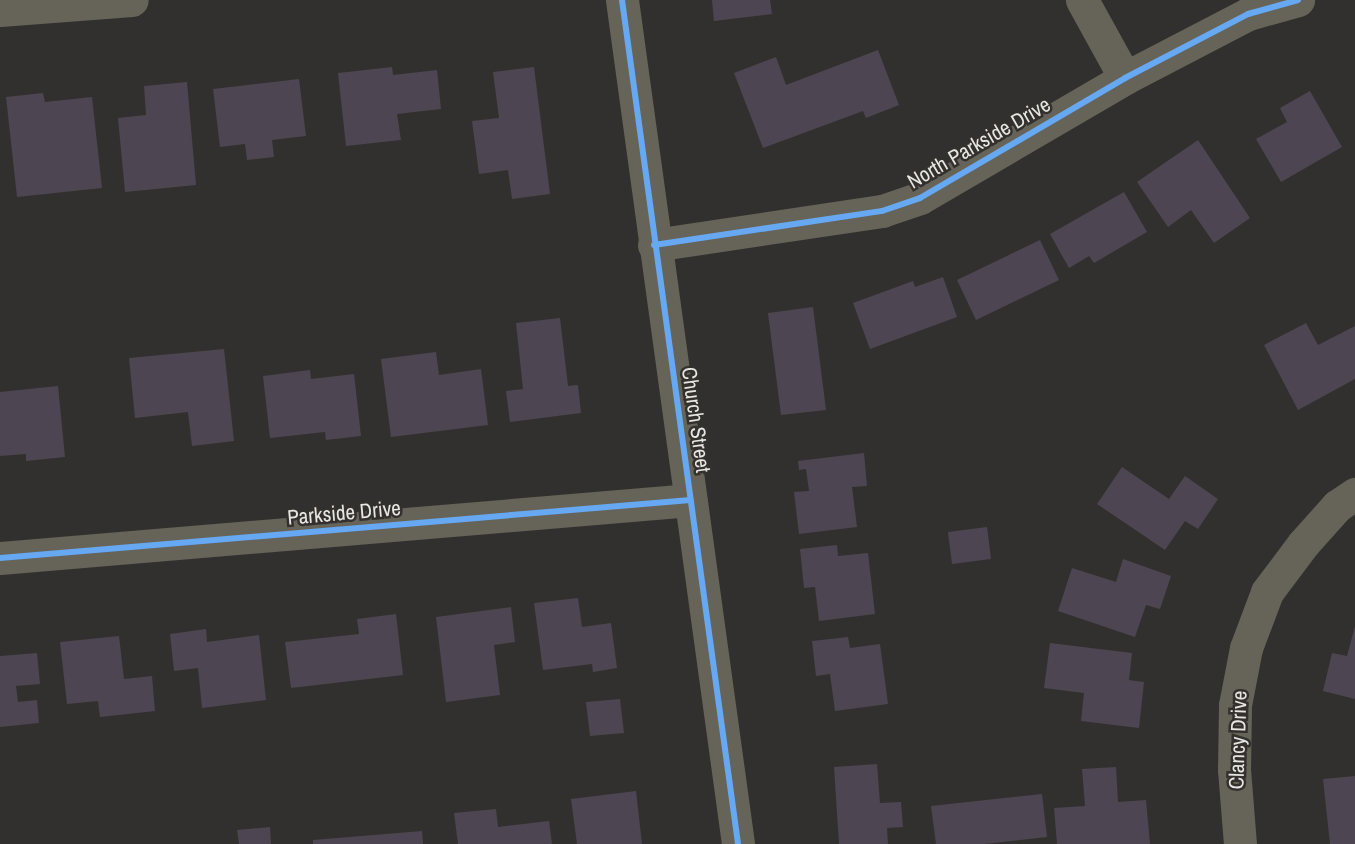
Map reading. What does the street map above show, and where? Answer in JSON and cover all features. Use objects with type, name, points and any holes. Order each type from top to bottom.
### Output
[{"type":"street","points":[[0,10],[132,0]]},
{"type":"street","name":"Church Street","points":[[622,0],[738,844]]},
{"type":"street","points":[[1082,0],[1125,78]]},
{"type":"street","name":"North Parkside Drive","points":[[654,245],[882,211],[920,198],[1125,78],[1248,14],[1298,0]]},
{"type":"street","name":"Clancy Drive","points":[[1239,844],[1234,770],[1235,705],[1246,648],[1267,592],[1303,544],[1337,506],[1355,494]]},
{"type":"street","name":"Parkside Drive","points":[[0,558],[691,500]]},
{"type":"building","points":[[712,0],[770,0],[772,14],[714,21]]},
{"type":"building","points":[[878,50],[899,105],[866,118],[863,111],[763,148],[734,73],[776,57],[786,85]]},
{"type":"building","points":[[392,67],[393,75],[437,70],[441,109],[397,114],[401,140],[346,146],[338,73]]},
{"type":"building","points":[[534,67],[550,194],[512,199],[508,170],[479,174],[472,121],[499,118],[493,72]]},
{"type":"building","points":[[299,79],[306,136],[272,140],[274,157],[247,160],[245,144],[220,147],[213,89]]},
{"type":"building","points":[[187,82],[196,185],[125,192],[118,118],[146,115],[144,86]]},
{"type":"building","points":[[1310,91],[1342,147],[1281,182],[1256,139],[1287,122],[1280,108]]},
{"type":"building","points":[[43,93],[45,102],[92,97],[102,188],[17,197],[6,97]]},
{"type":"building","points":[[1198,140],[1250,218],[1214,243],[1191,210],[1168,227],[1137,182]]},
{"type":"building","points":[[1124,192],[1147,232],[1094,263],[1089,256],[1069,268],[1050,234]]},
{"type":"building","points":[[1040,240],[1059,280],[976,320],[957,280]]},
{"type":"building","points":[[943,277],[957,317],[870,349],[853,303],[913,281],[915,287]]},
{"type":"building","points":[[813,307],[826,410],[781,415],[768,313]]},
{"type":"building","points":[[560,318],[568,386],[578,385],[581,413],[510,422],[506,391],[523,389],[516,323]]},
{"type":"building","points":[[1306,323],[1318,345],[1355,326],[1355,379],[1298,410],[1264,345]]},
{"type":"building","points":[[224,349],[234,441],[192,446],[188,412],[135,418],[129,358]]},
{"type":"building","points":[[436,352],[439,375],[481,369],[488,425],[391,437],[381,359]]},
{"type":"building","points":[[310,370],[311,379],[354,374],[361,436],[326,440],[325,432],[270,438],[263,376]]},
{"type":"building","points":[[58,386],[65,457],[26,461],[26,454],[0,456],[0,392]]},
{"type":"building","points":[[864,453],[867,486],[852,487],[857,527],[799,534],[794,492],[809,491],[806,469],[799,470],[798,461]]},
{"type":"building","points":[[1122,467],[1169,499],[1185,476],[1218,499],[1198,529],[1185,521],[1165,550],[1097,504]]},
{"type":"building","points":[[987,527],[991,559],[952,564],[948,532]]},
{"type":"building","points":[[837,545],[838,556],[868,553],[875,614],[819,621],[815,587],[804,588],[800,549]]},
{"type":"building","points":[[1123,559],[1171,576],[1160,609],[1146,605],[1135,637],[1058,611],[1072,568],[1116,582]]},
{"type":"building","points":[[578,598],[582,627],[611,623],[617,668],[593,672],[592,664],[543,670],[534,603]]},
{"type":"building","points":[[511,607],[515,642],[494,645],[500,695],[446,702],[436,617]]},
{"type":"building","points":[[396,614],[403,675],[291,688],[285,642],[359,634],[357,619]]},
{"type":"building","points":[[1355,626],[1355,699],[1323,691],[1332,653],[1347,656]]},
{"type":"building","points":[[206,629],[207,642],[259,635],[266,700],[202,708],[198,668],[174,671],[170,634]]},
{"type":"building","points":[[119,636],[124,679],[152,676],[155,711],[100,717],[98,701],[67,704],[60,642]]},
{"type":"building","points":[[848,637],[850,648],[880,644],[888,704],[835,711],[830,674],[816,676],[812,641]]},
{"type":"building","points":[[1050,643],[1132,653],[1129,680],[1144,682],[1139,728],[1081,721],[1084,693],[1044,688]]},
{"type":"building","points":[[37,653],[40,684],[16,686],[18,702],[37,700],[39,723],[0,727],[0,656]]},
{"type":"building","points":[[620,699],[624,733],[590,736],[586,702]]},
{"type":"building","points":[[877,764],[880,803],[901,802],[903,827],[887,828],[888,844],[839,844],[834,767]]},
{"type":"building","points":[[1116,767],[1118,802],[1146,800],[1150,844],[1057,844],[1054,808],[1085,806],[1082,769]]},
{"type":"building","points":[[1355,776],[1355,844],[1330,844],[1323,779]]},
{"type":"building","points":[[636,791],[642,844],[577,844],[571,799]]},
{"type":"building","points":[[1042,794],[1047,837],[985,844],[936,844],[931,806]]},
{"type":"building","points":[[496,809],[498,827],[549,821],[552,844],[458,844],[454,813]]},
{"type":"building","points":[[270,827],[271,844],[239,844],[237,830]]},
{"type":"building","points":[[422,831],[423,844],[313,844],[313,840]]},
{"type":"cycle path","points":[[622,0],[738,844]]},
{"type":"cycle path","points":[[654,245],[882,211],[920,198],[1125,78],[1248,14],[1298,0]]},
{"type":"cycle path","points":[[0,558],[691,500]]}]
